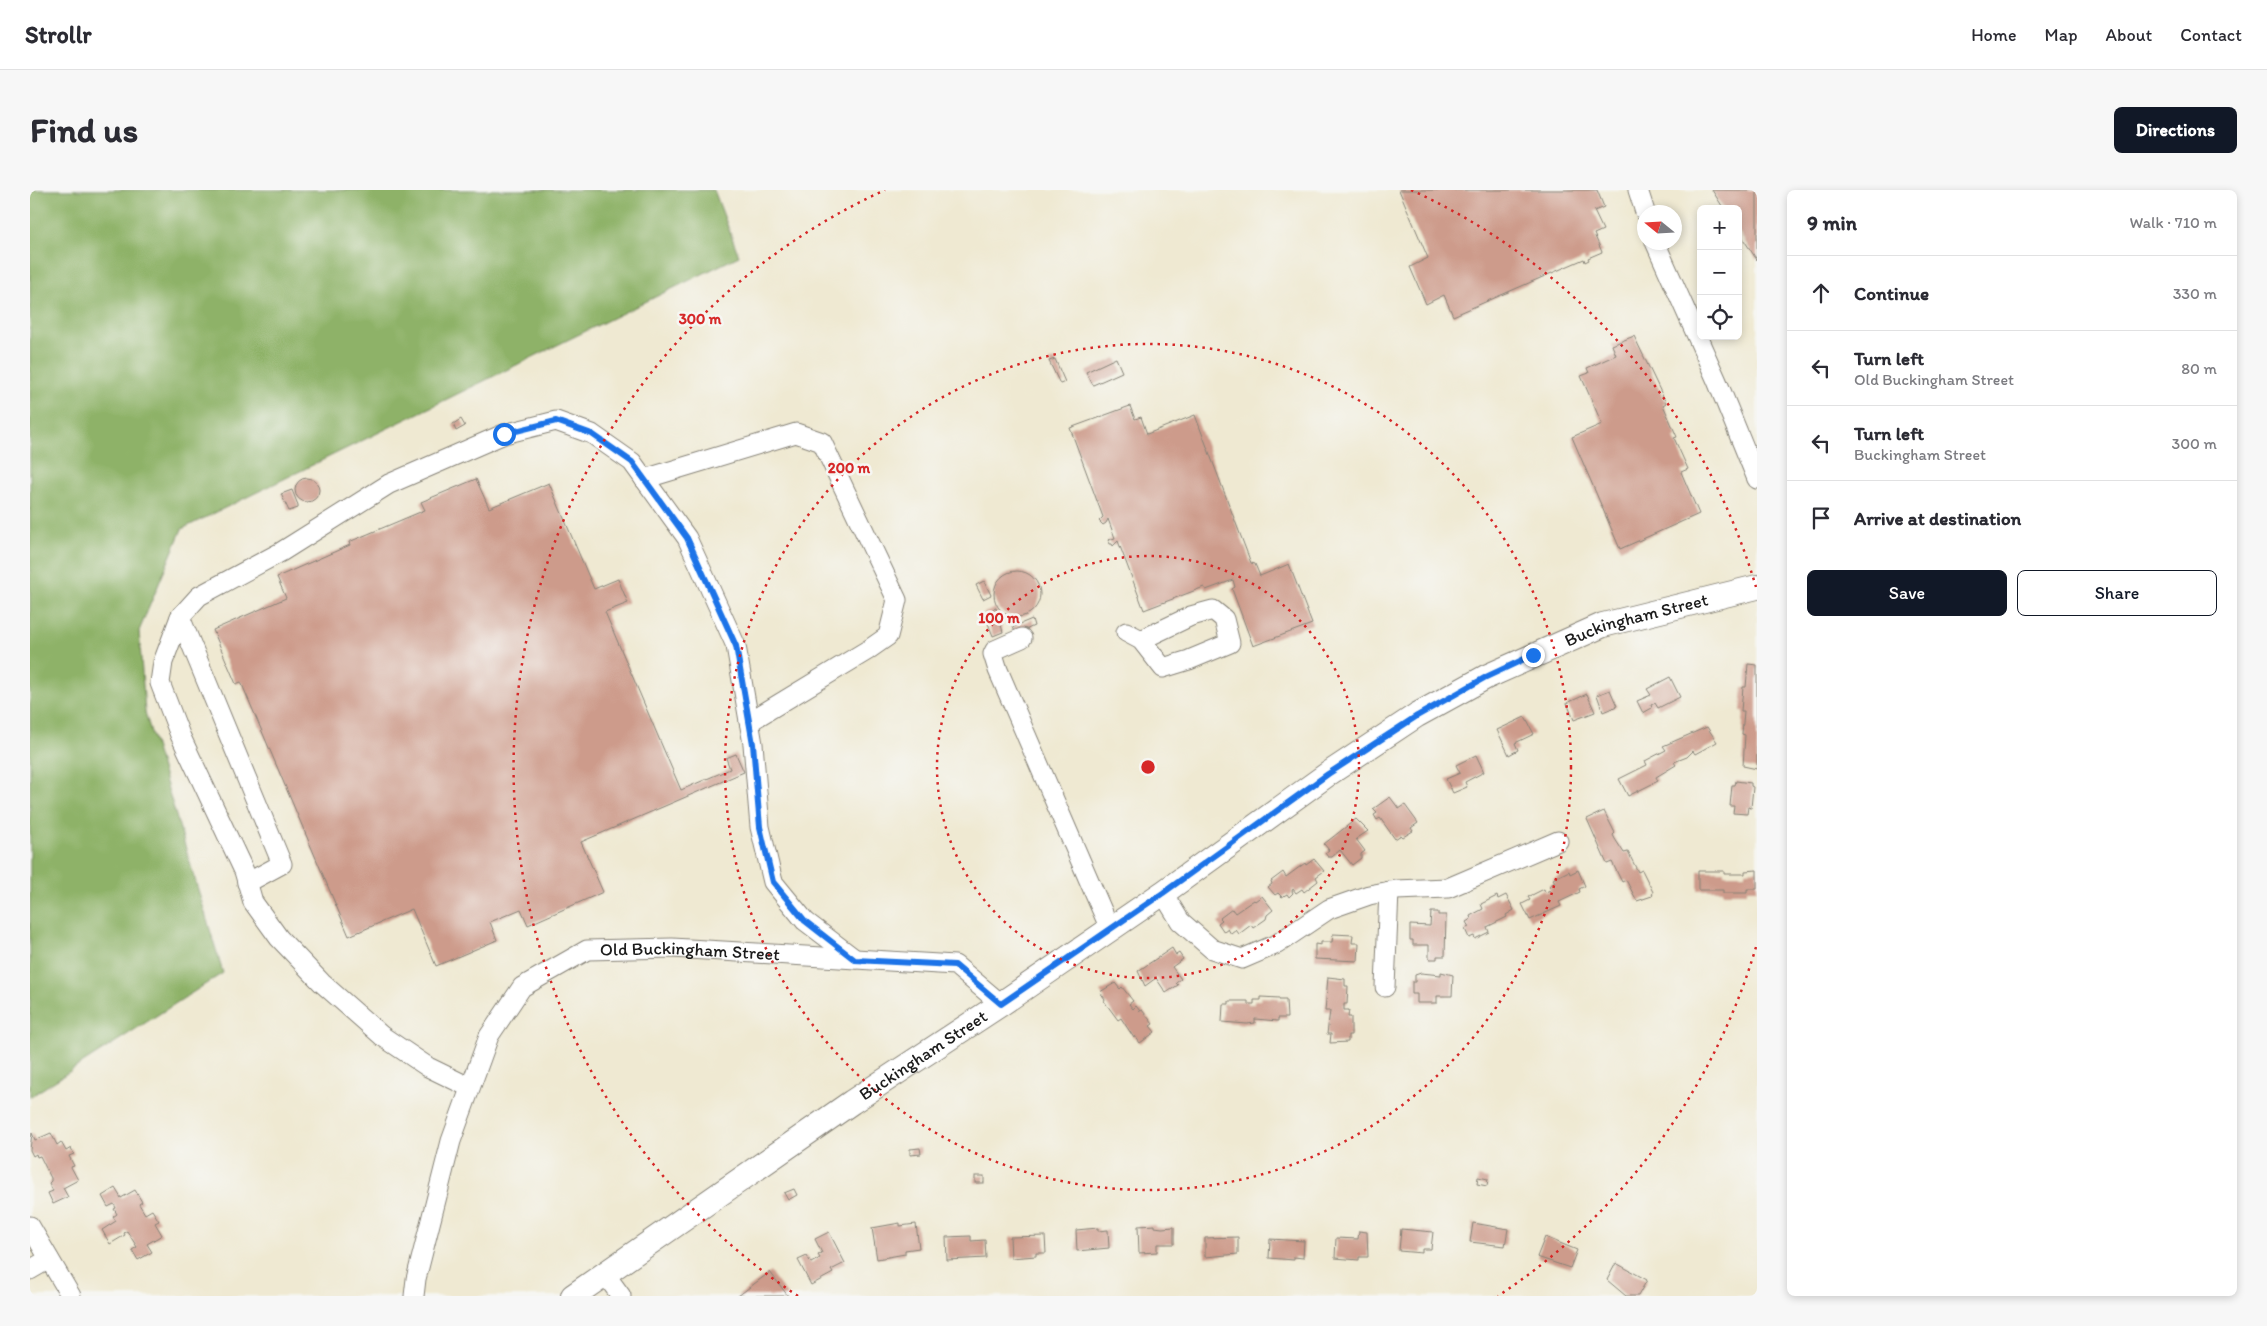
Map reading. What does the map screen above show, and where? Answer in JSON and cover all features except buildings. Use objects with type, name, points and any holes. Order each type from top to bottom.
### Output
[{"type":"main road","name":"Buckingham Street","points":[[573,1296],[852,1102],[1001,1004],[1163,893],[1328,774],[1400,726],[1486,677],[1603,625],[1757,587]]},
{"type":"street","points":[[1638,190],[1643,205]]},
{"type":"street","points":[[1659,250],[1717,381],[1757,479]]},
{"type":"street","points":[[469,1087],[428,1067],[382,1036],[322,983],[279,938],[252,902],[244,871],[180,735],[160,683],[163,662],[180,617],[199,596],[281,552],[389,484],[504,434],[556,421],[592,434],[632,462],[687,538],[736,646],[753,744],[760,827],[773,882],[805,921],[855,960]]},
{"type":"street","points":[[644,479],[796,433],[822,442],[897,600],[888,636],[749,722]]},
{"type":"street","points":[[180,617],[282,864],[247,883]]},
{"type":"street","points":[[1022,638],[995,650],[993,654],[998,670],[1110,929]]},
{"type":"street","points":[[1163,893],[1180,920],[1212,949],[1242,959],[1277,944],[1329,909],[1369,895],[1389,891],[1448,888],[1558,841]]},
{"type":"street","points":[[1385,987],[1389,891]]},
{"type":"street","name":"Old Buckingham Street","points":[[414,1296],[416,1279],[451,1141],[489,1036],[522,987],[587,950],[672,948],[955,965],[1001,1004]]},
{"type":"street","points":[[30,1226],[70,1296]]},
{"type":"street","points":[[30,1270],[49,1259]]},
{"type":"street","points":[[605,1274],[621,1296]]},
{"type":"green space","points":[[30,190],[714,190],[739,256],[182,529],[139,631],[145,712],[223,973],[30,1097]]},
{"type":"route","points":[[504,434],[556,421],[592,434],[632,462],[687,538],[736,646],[753,744],[760,827],[773,882],[805,921],[855,960],[955,965],[1001,1004],[1163,893],[1328,774],[1417,716],[1486,677],[1533,655]]}]
